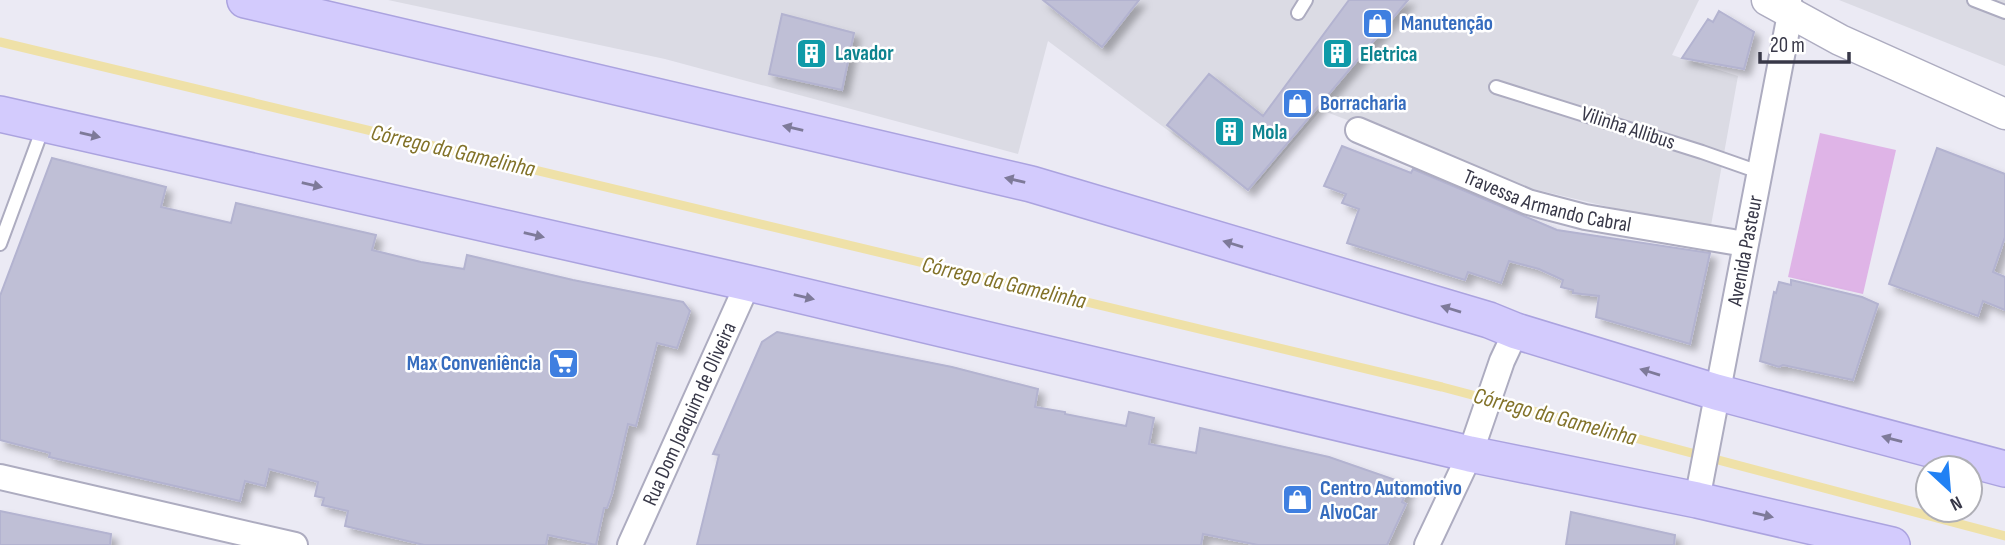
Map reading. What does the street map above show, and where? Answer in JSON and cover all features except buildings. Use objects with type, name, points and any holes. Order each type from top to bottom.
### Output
[{"type":"main road","points":[[245,0],[1031,184],[1476,316],[1516,331],[1716,392],[2005,469]]},
{"type":"main road","points":[[0,114],[748,283],[1470,454],[1699,488],[1892,545]]},
{"type":"street","points":[[1782,5],[1840,40],[2005,114]]},
{"type":"street","name":"Avenida Pasteur","points":[[1699,488],[1759,172],[1782,5]]},
{"type":"street","name":"Travessa Armando Cabral","points":[[1358,130],[1528,202],[1585,217],[1745,244]]},
{"type":"street","name":"Rua Dom Joaquim de Oliveira","points":[[629,545],[748,283]]},
{"type":"street","points":[[1427,545],[1470,454],[1516,331]]},
{"type":"street","points":[[0,477],[295,545]]},
{"type":"lane","points":[[1298,13],[1306,0]]},
{"type":"lane","points":[[1974,0],[2005,12]]},
{"type":"lane","name":"Vilinha Allibus","points":[[1496,87],[1759,172]]},
{"type":"lane","points":[[0,244],[44,125]]},
{"type":"shaded area","points":[[388,0],[1699,0],[1672,55],[1738,76],[1710,231],[1521,186],[1321,110],[1258,183],[1248,190],[1048,41],[1018,154],[665,59]]},
{"type":"shaded area","points":[[1839,0],[2005,0],[2005,66]]},
{"type":"shaded area","points":[[1820,133],[1896,150],[1863,294],[1788,277]]},
{"type":"waterway","name":"Córrego da Gamelinha","points":[[0,42],[1442,387],[2005,536]]},
{"type":"place","name":"Manutenção","points":[[1378,23]]},
{"type":"place","name":"Lavador","points":[[812,53]]},
{"type":"place","name":"Eletrica","points":[[1337,54]]},
{"type":"place","name":"Borracharia","points":[[1297,103]]},
{"type":"place","name":"Mola","points":[[1229,132]]},
{"type":"place","name":"Max Conveniência","points":[[564,363]]},
{"type":"place","name":"Centro Automotivo AlvoCar","points":[[1297,500]]}]
